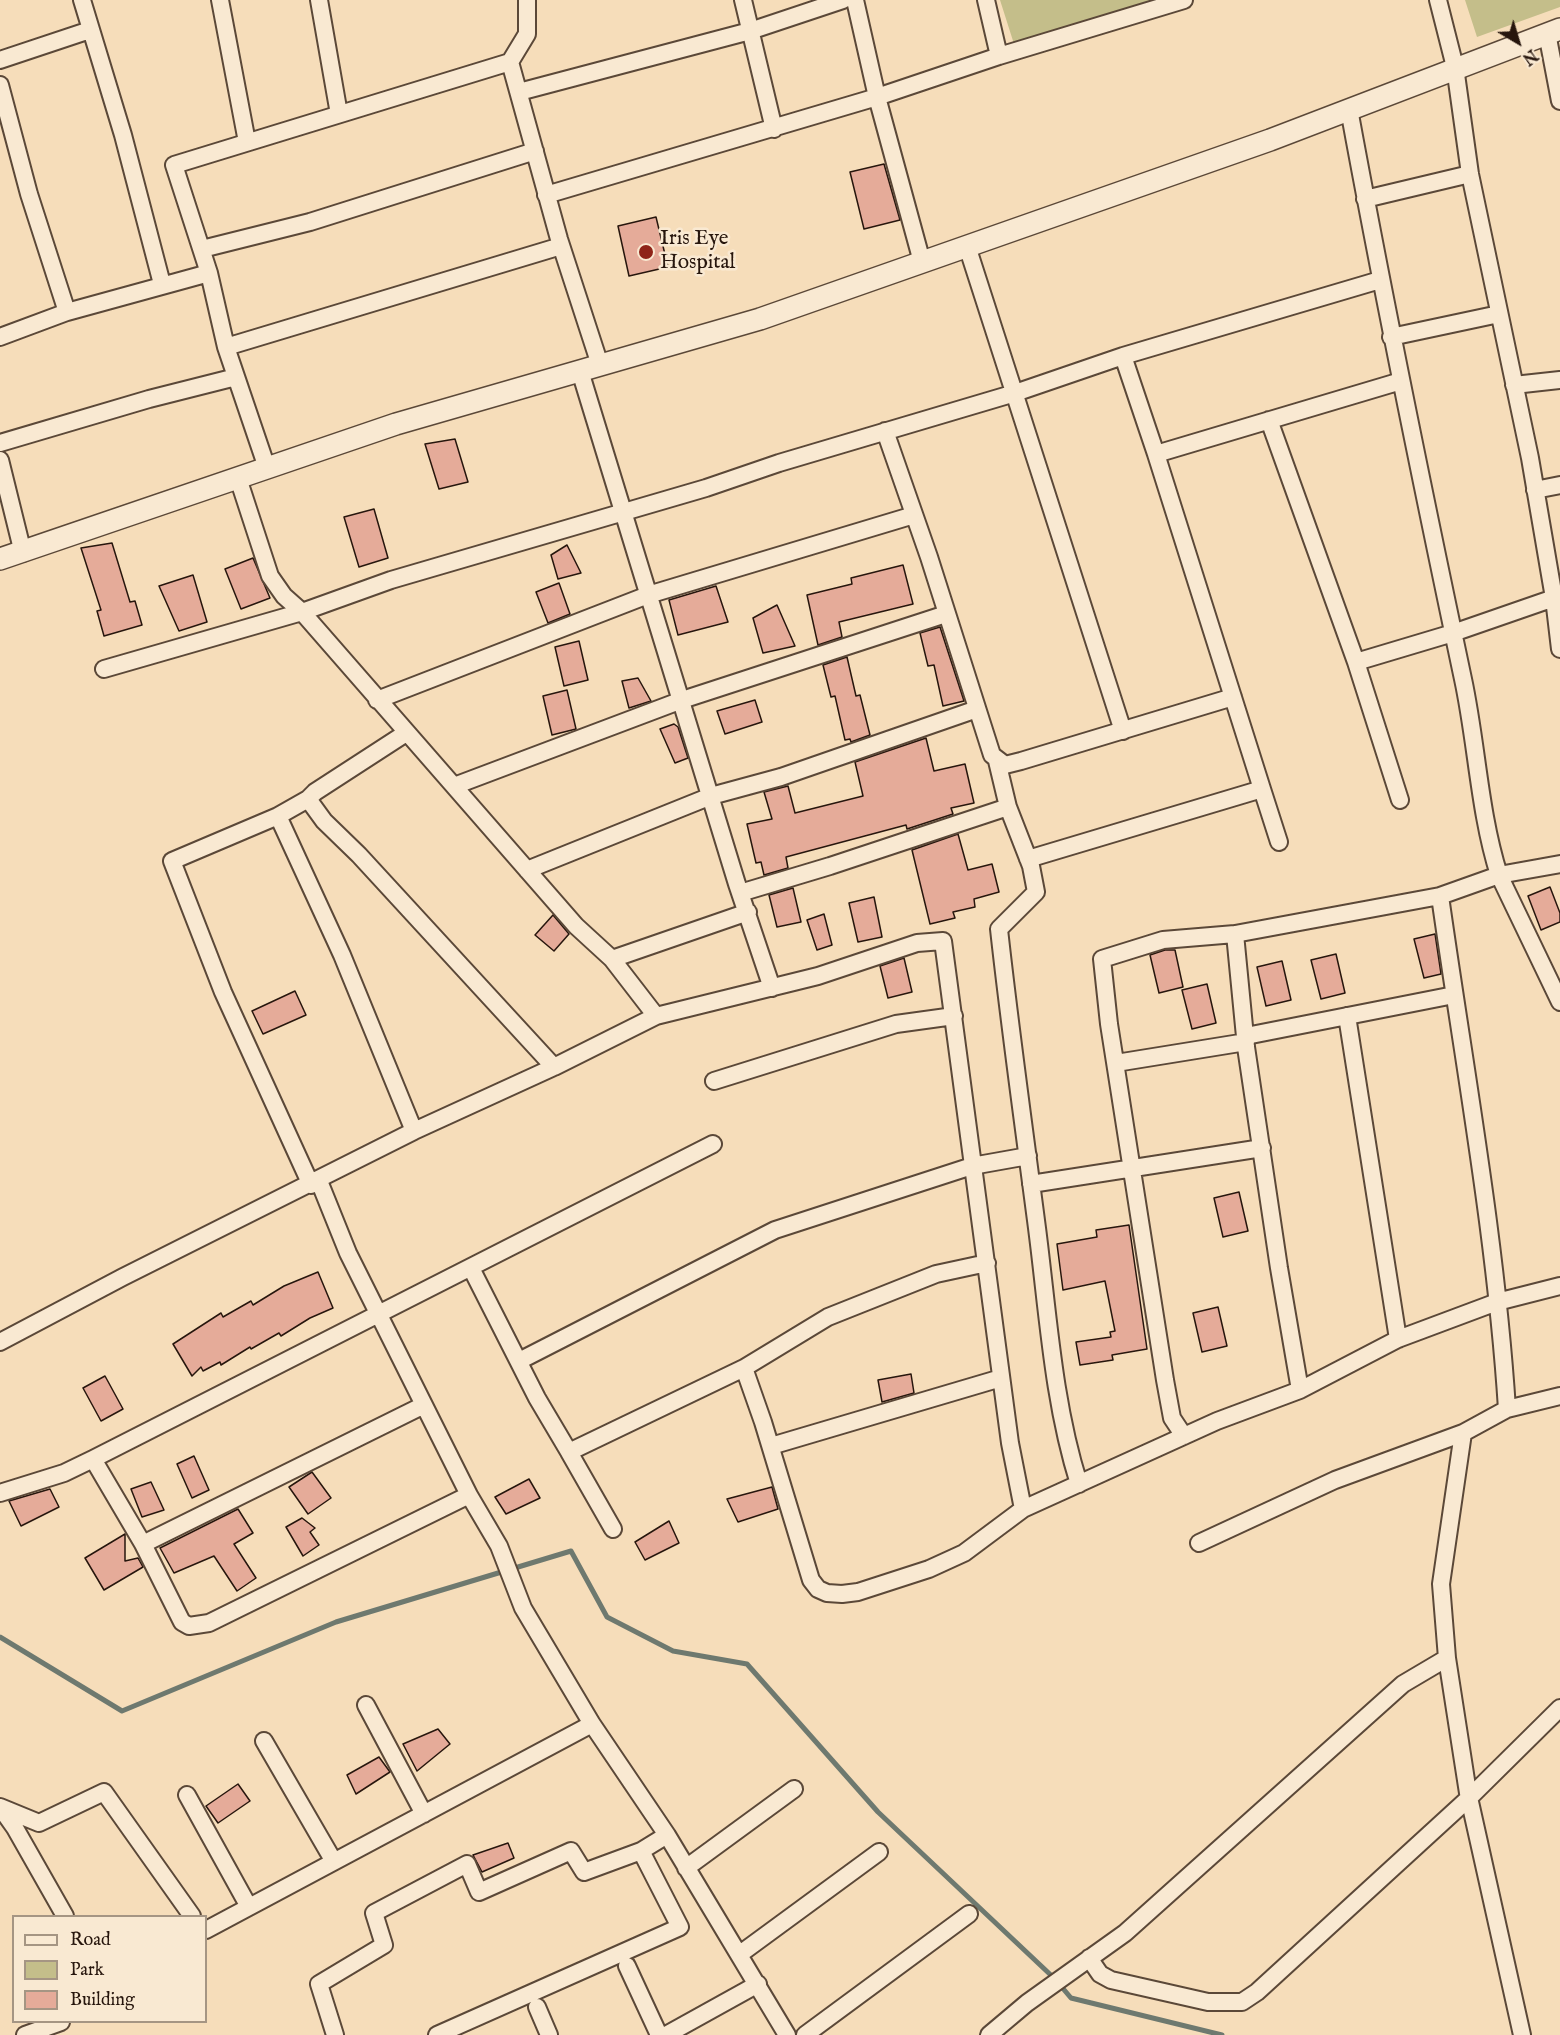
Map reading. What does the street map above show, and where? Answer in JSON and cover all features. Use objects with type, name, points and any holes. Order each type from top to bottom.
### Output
[{"type":"street","points":[[82,0],[123,135],[162,284]]},
{"type":"street","points":[[220,0],[247,142]]},
{"type":"street","points":[[319,0],[339,114]]},
{"type":"street","points":[[267,468],[226,347],[209,273],[174,165],[510,62],[527,34],[527,0]]},
{"type":"street","points":[[743,0],[774,129]]},
{"type":"street","points":[[519,92],[750,31],[843,0]]},
{"type":"street","points":[[855,0],[877,97],[922,262]]},
{"type":"street","points":[[986,0],[999,56]]},
{"type":"street","points":[[546,195],[774,129],[999,56],[1184,0]]},
{"type":"street","points":[[1438,0],[1455,67],[1470,174],[1535,490],[1554,598],[1560,649]]},
{"type":"street","points":[[0,60],[90,30]]},
{"type":"street","points":[[0,559],[396,424],[760,319],[1349,110],[1455,67],[1553,31],[1560,101]]},
{"type":"street","points":[[510,62],[561,246],[622,514],[772,988]]},
{"type":"street","points":[[0,85],[29,194],[67,312]]},
{"type":"street","points":[[1349,110],[1380,280],[1469,706],[1487,839],[1499,875],[1560,1002]]},
{"type":"street","points":[[202,249],[310,222],[535,151]]},
{"type":"street","points":[[1365,199],[1470,174]]},
{"type":"street","points":[[226,347],[561,246]]},
{"type":"street","points":[[967,246],[1123,730]]},
{"type":"street","points":[[0,337],[67,312],[162,284],[209,273]]},
{"type":"street","points":[[104,669],[302,612],[391,580],[622,514],[885,431],[1015,393],[1123,356],[1380,280]]},
{"type":"street","points":[[1392,337],[1499,314]]},
{"type":"street","points":[[1123,356],[1279,842]]},
{"type":"street","points":[[0,443],[149,399],[236,377]]},
{"type":"street","points":[[1514,385],[1560,380]]},
{"type":"street","points":[[1156,454],[1401,381]]},
{"type":"street","points":[[1269,420],[1356,662],[1400,800]]},
{"type":"street","points":[[885,431],[992,754],[997,761],[1008,807],[1028,859],[1036,892],[999,929],[1014,1069],[1028,1156],[1060,1398],[1070,1453],[1079,1484]]},
{"type":"street","points":[[0,460],[23,553]]},
{"type":"street","points":[[238,478],[270,576],[284,596],[302,612],[576,927],[612,959],[656,1016]]},
{"type":"street","points":[[1535,490],[1560,485]]},
{"type":"street","points":[[377,700],[648,595],[914,515]]},
{"type":"street","points":[[1356,662],[1453,633],[1554,598]]},
{"type":"street","points":[[454,786],[682,700],[946,614]]},
{"type":"street","points":[[997,761],[1005,765],[1233,696]]},
{"type":"street","points":[[527,870],[711,796],[781,777],[977,709]]},
{"type":"street","points":[[406,733],[315,792],[308,799],[278,816],[172,861],[223,992],[348,1253],[469,1495],[500,1546],[523,1608],[592,1724],[667,1835],[758,1984],[786,2035]]},
{"type":"street","points":[[1028,859],[1262,789]]},
{"type":"street","points":[[308,799],[324,821],[367,863],[554,1067]]},
{"type":"street","points":[[740,892],[830,866],[1008,807]]},
{"type":"street","points":[[278,816],[342,955],[414,1131]]},
{"type":"street","points":[[1184,1436],[1172,1418],[1131,1168],[1102,959],[1163,940],[1235,934],[1440,896],[1499,875],[1560,864]]},
{"type":"street","points":[[1440,896],[1497,1302],[1507,1409]]},
{"type":"street","points":[[612,959],[748,912]]},
{"type":"street","points":[[1235,934],[1246,1039],[1279,1268],[1300,1390]]},
{"type":"street","points":[[0,1342],[123,1277],[315,1183],[414,1131],[554,1067],[656,1016],[772,988],[917,944],[944,941],[1010,1443],[1023,1509]]},
{"type":"street","points":[[1116,1063],[1246,1039],[1454,995]]},
{"type":"street","points":[[714,1081],[896,1024],[954,1016]]},
{"type":"street","points":[[1347,1016],[1398,1339]]},
{"type":"street","points":[[0,1493],[64,1473],[93,1459],[713,1144]]},
{"type":"street","points":[[1031,1184],[1262,1148]]},
{"type":"street","points":[[519,1361],[775,1230],[972,1166],[1028,1156]]},
{"type":"street","points":[[569,1452],[744,1368],[828,1317],[936,1274],[987,1263]]},
{"type":"street","points":[[471,1268],[519,1361],[613,1529]]},
{"type":"street","points":[[744,1368],[771,1446],[811,1580],[818,1589],[826,1593],[858,1592],[928,1569],[964,1553],[1023,1509],[1184,1436],[1300,1390],[1398,1339],[1497,1302],[1560,1286]]},
{"type":"street","points":[[771,1446],[1002,1378]]},
{"type":"street","points":[[1199,1543],[1335,1480],[1463,1434],[1507,1409],[1560,1396]]},
{"type":"street","points":[[143,1544],[424,1405]]},
{"type":"street","points":[[1463,1434],[1441,1584],[1447,1658],[1469,1798],[1522,2035]]},
{"type":"street","points":[[93,1459],[143,1544],[182,1622],[198,1627],[469,1495]]},
{"type":"street","points":[[989,2035],[1028,2003],[1125,1933],[1403,1684],[1447,1658]]},
{"type":"street","points":[[366,1705],[424,1814]]},
{"type":"street","points":[[1089,1958],[1100,1974],[1128,1985],[1208,2002],[1242,2002],[1257,1992],[1469,1798],[1560,1708]]},
{"type":"street","points":[[207,1929],[333,1860],[592,1724]]},
{"type":"street","points":[[264,1741],[333,1860]]},
{"type":"street","points":[[686,1868],[794,1789]]},
{"type":"street","points":[[0,1807],[39,1823],[104,1792],[191,1915]]},
{"type":"street","points":[[188,1795],[249,1907]]},
{"type":"street","points":[[0,1807],[63,1915]]},
{"type":"street","points":[[335,2035],[319,1984],[384,1945],[374,1913],[467,1864],[479,1892],[533,1865],[571,1851],[584,1872],[641,1851],[667,1835]]},
{"type":"street","points":[[437,2035],[680,1927],[641,1851]]},
{"type":"street","points":[[740,1954],[879,1852]]},
{"type":"street","points":[[805,2035],[969,1914]]},
{"type":"street","points":[[627,1966],[658,2035]]},
{"type":"street","points":[[666,2035],[758,1984]]},
{"type":"street","points":[[537,2007],[549,2035]]},
{"type":"street","points":[[25,2035],[58,2023]]},
{"type":"green space","points":[[1000,0],[1153,0],[1014,44]]},
{"type":"green space","points":[[1465,0],[1560,0],[1560,7],[1477,37]]},
{"type":"building","points":[[884,164],[900,220],[864,229],[850,172]]},
{"type":"building","points":[[656,217],[668,267],[629,276],[618,226]]},
{"type":"building","points":[[455,439],[468,482],[439,489],[425,444]]},
{"type":"building","points":[[374,509],[388,558],[359,567],[344,517]]},
{"type":"building","points":[[112,543],[130,602],[135,601],[142,625],[104,636],[97,611],[101,610],[81,548]]},
{"type":"building","points":[[567,545],[581,573],[558,579],[551,555]]},
{"type":"building","points":[[253,558],[270,598],[241,609],[225,569]]},
{"type":"building","points":[[903,565],[913,604],[839,622],[842,637],[818,645],[807,595],[852,584],[851,578]]},
{"type":"building","points":[[193,575],[207,622],[179,631],[159,586]]},
{"type":"building","points":[[559,583],[570,614],[548,623],[536,592]]},
{"type":"building","points":[[716,586],[728,622],[678,635],[669,600]]},
{"type":"building","points":[[777,605],[795,646],[763,653],[753,618]]},
{"type":"building","points":[[940,627],[964,701],[943,706],[934,665],[928,666],[920,633]]},
{"type":"building","points":[[579,641],[588,680],[564,686],[555,647]]},
{"type":"building","points":[[847,657],[856,696],[860,695],[870,735],[851,742],[850,739],[845,740],[835,696],[831,697],[823,665]]},
{"type":"building","points":[[638,678],[651,701],[629,708],[622,681]]},
{"type":"building","points":[[567,690],[576,729],[552,735],[543,696]]},
{"type":"building","points":[[755,700],[762,722],[725,734],[717,711]]},
{"type":"building","points":[[674,724],[678,727],[688,758],[675,763],[660,729]]},
{"type":"building","points":[[926,738],[934,771],[965,764],[974,803],[951,808],[953,814],[907,829],[906,825],[786,857],[788,868],[764,875],[761,862],[756,863],[747,824],[772,819],[764,792],[788,786],[795,813],[863,796],[855,762]]},
{"type":"building","points":[[958,834],[968,870],[992,864],[999,892],[974,899],[975,907],[953,912],[955,918],[930,924],[912,850]]},
{"type":"building","points":[[1550,887],[1560,913],[1560,922],[1541,930],[1528,896]]},
{"type":"building","points":[[793,888],[801,922],[777,927],[769,895]]},
{"type":"building","points":[[874,897],[882,937],[858,942],[849,903]]},
{"type":"building","points":[[824,914],[832,945],[817,950],[807,920]]},
{"type":"building","points":[[553,915],[569,934],[554,951],[535,935]]},
{"type":"building","points":[[1435,934],[1441,974],[1424,978],[1414,939]]},
{"type":"building","points":[[1165,950],[1175,950],[1183,987],[1159,993],[1150,955]]},
{"type":"building","points":[[1336,954],[1345,993],[1321,999],[1311,960]]},
{"type":"building","points":[[904,958],[912,992],[888,998],[880,966]]},
{"type":"building","points":[[1282,961],[1291,1000],[1266,1006],[1257,967]]},
{"type":"building","points":[[1207,984],[1216,1023],[1192,1029],[1182,990]]},
{"type":"building","points":[[295,991],[306,1015],[263,1034],[252,1011]]},
{"type":"building","points":[[1239,1192],[1248,1231],[1223,1237],[1214,1198]]},
{"type":"building","points":[[1129,1225],[1147,1349],[1112,1355],[1113,1360],[1080,1365],[1076,1342],[1111,1337],[1110,1332],[1115,1331],[1105,1281],[1063,1290],[1057,1244],[1097,1237],[1096,1230]]},
{"type":"building","points":[[318,1272],[333,1308],[310,1318],[281,1336],[279,1333],[251,1349],[250,1347],[221,1365],[220,1362],[203,1371],[201,1367],[192,1376],[173,1344],[221,1313],[223,1317],[251,1301],[253,1305],[284,1286]]},
{"type":"building","points":[[1218,1307],[1227,1346],[1202,1352],[1193,1313]]},
{"type":"building","points":[[911,1374],[914,1393],[882,1402],[878,1380]]},
{"type":"building","points":[[105,1376],[123,1409],[101,1421],[83,1388]]},
{"type":"building","points":[[194,1456],[209,1490],[192,1498],[177,1464]]},
{"type":"building","points":[[312,1472],[331,1498],[308,1514],[289,1487]]},
{"type":"building","points":[[529,1479],[540,1498],[506,1514],[495,1497]]},
{"type":"building","points":[[151,1482],[164,1510],[142,1517],[131,1489]]},
{"type":"building","points":[[772,1487],[778,1509],[738,1522],[727,1499]]},
{"type":"building","points":[[50,1489],[59,1507],[21,1526],[9,1501]]},
{"type":"building","points":[[238,1509],[253,1533],[234,1544],[256,1578],[237,1591],[214,1556],[174,1573],[160,1548]]},
{"type":"building","points":[[302,1518],[315,1528],[310,1532],[319,1545],[303,1556],[286,1527]]},
{"type":"building","points":[[669,1521],[679,1543],[645,1560],[635,1542]]},
{"type":"building","points":[[125,1534],[125,1561],[138,1558],[143,1567],[104,1590],[85,1558]]},
{"type":"building","points":[[438,1729],[450,1744],[417,1771],[403,1744]]},
{"type":"building","points":[[379,1757],[390,1772],[356,1794],[347,1775]]},
{"type":"building","points":[[238,1784],[250,1801],[218,1823],[206,1806]]},
{"type":"building","points":[[508,1843],[514,1858],[482,1872],[473,1855]]},
{"type":"waterway","points":[[0,1637],[122,1711],[336,1622],[571,1551],[607,1617],[673,1651],[747,1664],[878,1812],[1055,1979],[1071,1998],[1222,2035]]},
{"type":"place","name":"Iris Eye Hospital","points":[[646,252]]}]
